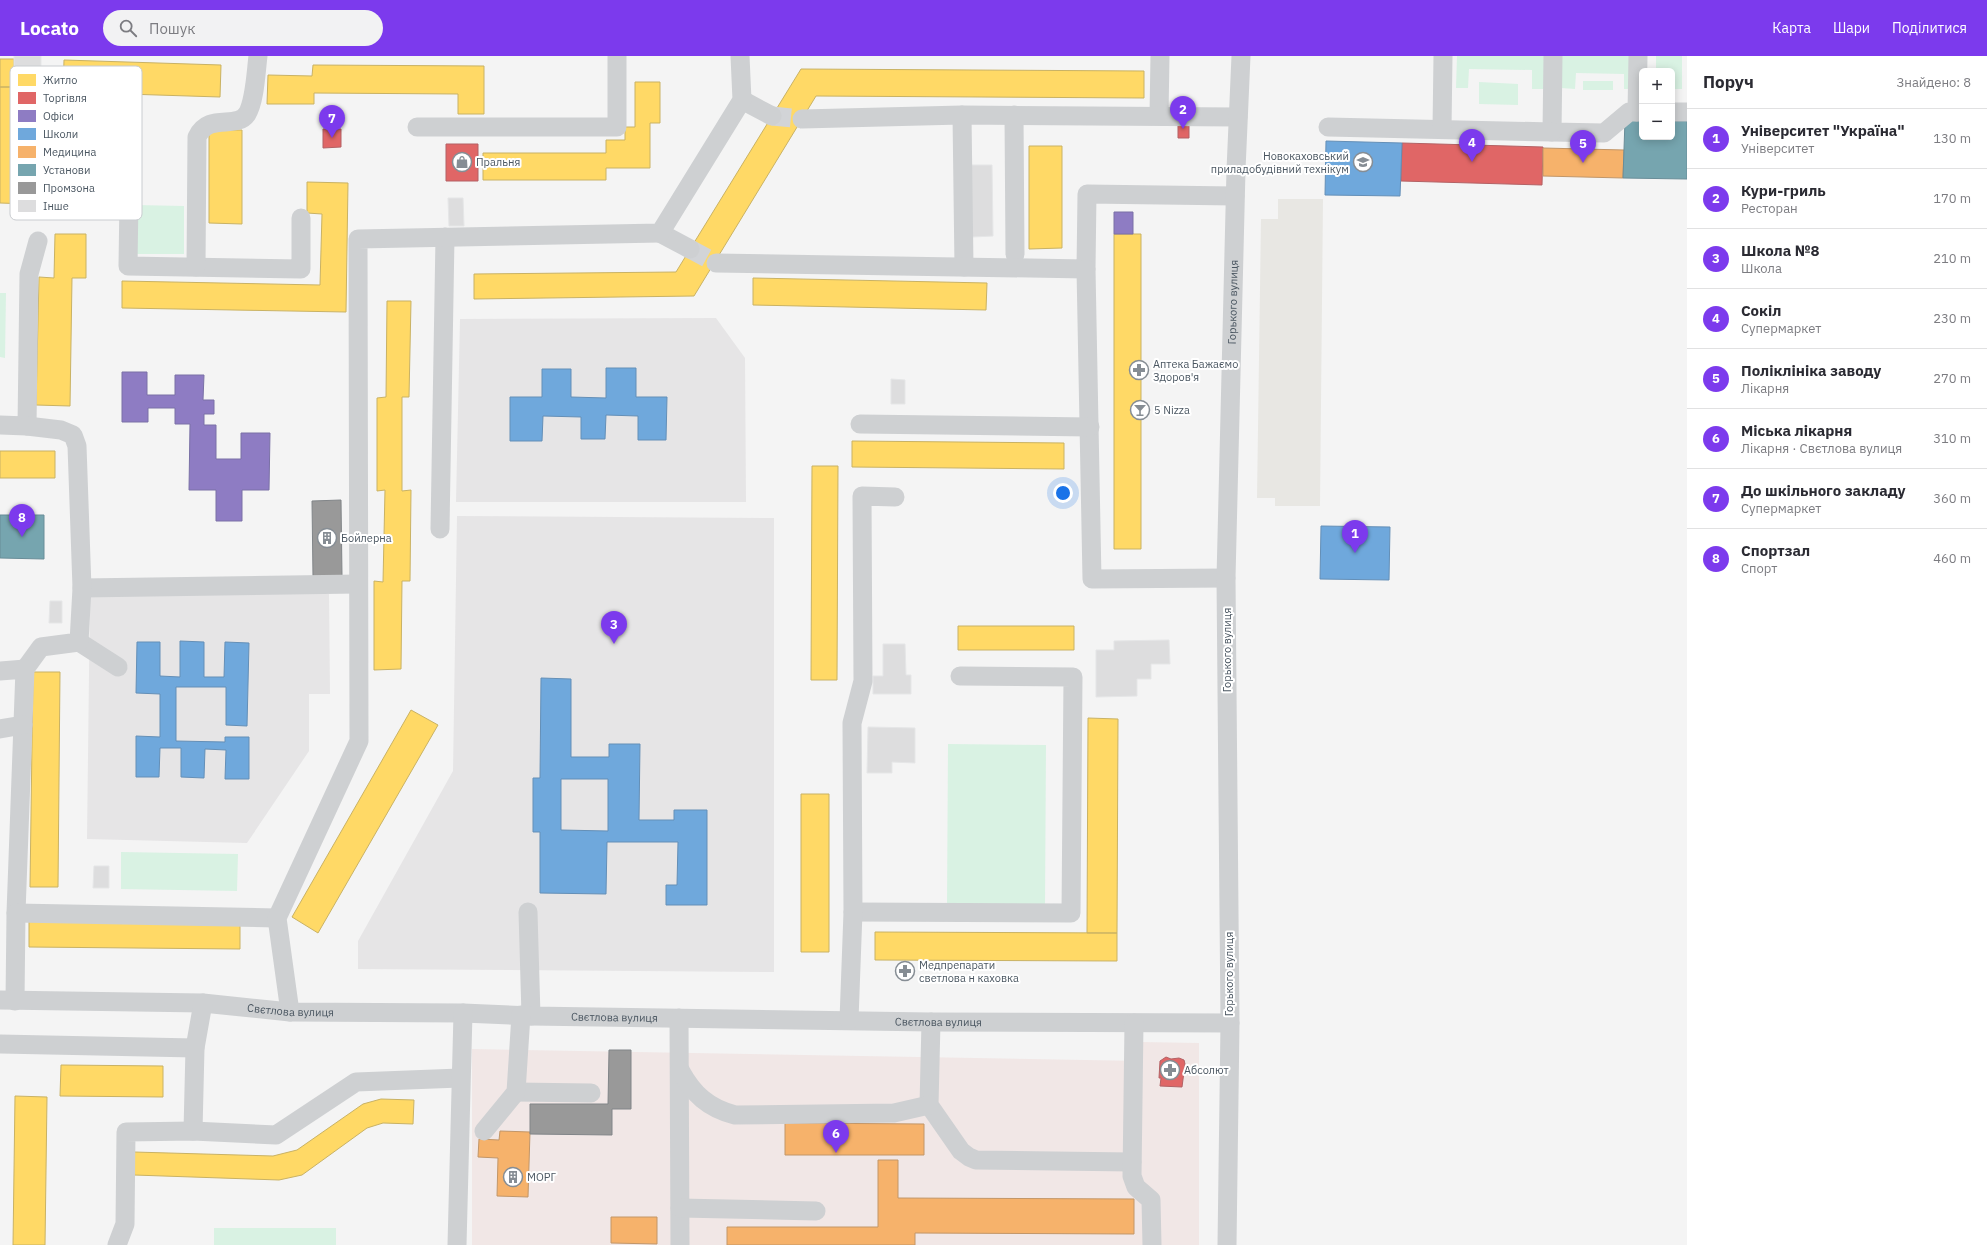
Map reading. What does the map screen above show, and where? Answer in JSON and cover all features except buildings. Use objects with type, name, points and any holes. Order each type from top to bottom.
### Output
[{"type":"street","points":[[196,267],[198,138],[201,129],[210,124],[237,121],[247,115],[251,104],[258,56]]},
{"type":"street","points":[[418,127],[617,127],[617,56]]},
{"type":"street","points":[[660,232],[742,100],[740,56]]},
{"type":"street","points":[[1160,56],[1160,115]]},
{"type":"street","name":"Горького вулиця","points":[[1227,1245],[1230,1023],[1226,578],[1235,196],[1241,56]]},
{"type":"street","points":[[1442,129],[1443,56]]},
{"type":"street","points":[[1552,132],[1553,56]]},
{"type":"street","points":[[1638,56],[1640,104]]},
{"type":"street","points":[[742,100],[772,116]]},
{"type":"street","points":[[1328,127],[1604,134],[1629,112],[1639,112]]},
{"type":"street","points":[[1675,112],[1687,112]]},
{"type":"street","points":[[802,119],[962,115],[1160,115],[1238,117]]},
{"type":"street","points":[[962,115],[964,267]]},
{"type":"street","points":[[1014,115],[1015,254]]},
{"type":"street","points":[[1226,578],[1092,579],[1086,269],[1087,194],[1235,196]]},
{"type":"street","points":[[128,220],[128,266],[301,269],[301,218]]},
{"type":"street","points":[[290,1012],[277,918],[359,741],[358,239],[660,232],[690,249]]},
{"type":"street","points":[[440,529],[445,237]]},
{"type":"street","points":[[27,426],[29,274],[38,241]]},
{"type":"street","points":[[716,263],[1086,269]]},
{"type":"street","points":[[860,424],[1090,427]]},
{"type":"street","points":[[0,425],[27,426],[61,430],[73,435],[77,446],[82,588],[79,642]]},
{"type":"street","points":[[849,1020],[853,912],[852,723],[863,681],[862,496],[895,497]]},
{"type":"street","points":[[82,588],[358,584]]},
{"type":"street","points":[[8,1000],[16,913],[26,669],[41,647],[79,642],[118,667]]},
{"type":"street","points":[[0,671],[26,669]]},
{"type":"street","points":[[853,912],[1071,913],[1073,677],[960,676]]},
{"type":"street","points":[[0,729],[23,725]]},
{"type":"street","points":[[484,1131],[516,1092],[526,1016],[528,912]]},
{"type":"street","points":[[16,913],[277,918]]},
{"type":"street","name":"Свєтлова вулиця","points":[[8,1000],[202,1003],[290,1012],[463,1013],[526,1016],[931,1022],[1230,1023]]},
{"type":"street","points":[[193,1131],[195,1048],[202,1003]]},
{"type":"street","points":[[458,1245],[460,1078],[463,1013]]},
{"type":"street","points":[[679,1018],[680,1245]]},
{"type":"street","points":[[931,1022],[929,1105],[961,1151],[969,1157],[976,1160],[1132,1162]]},
{"type":"street","points":[[1134,1023],[1132,1176],[1136,1187],[1151,1200],[1152,1245]]},
{"type":"street","points":[[0,1044],[195,1048]]},
{"type":"street","points":[[680,1070],[688,1084],[700,1098],[717,1109],[735,1115],[894,1113],[929,1105]]},
{"type":"street","points":[[117,1245],[125,1224],[126,1132],[193,1131],[276,1135],[356,1082],[460,1078]]},
{"type":"street","points":[[516,1092],[591,1092]]},
{"type":"street","points":[[680,1208],[816,1211]]},
{"type":"shaded area","points":[[1278,199],[1323,199],[1320,506],[1275,506],[1275,498],[1257,498],[1261,219],[1278,219]]},
{"type":"shaded area","points":[[716,318],[745,358],[746,502],[456,502],[460,319]]},
{"type":"shaded area","points":[[457,516],[774,518],[774,972],[358,969],[358,941],[453,771]]},
{"type":"shaded area","points":[[90,591],[329,594],[330,694],[309,694],[309,751],[247,843],[87,839]]},
{"type":"shaded area","points":[[1141,1042],[1199,1043],[1199,1245],[472,1245],[472,1049],[1141,1061]]},
{"type":"green space","points":[[1457,56],[1547,56],[1547,89],[1532,89],[1532,70],[1469,69],[1468,88],[1456,88]]},
{"type":"green space","points":[[1561,56],[1635,56],[1634,89],[1624,89],[1624,74],[1576,73],[1575,89],[1561,88]]},
{"type":"green space","points":[[1656,56],[1682,56],[1682,89],[1675,89],[1675,68],[1656,68]]},
{"type":"green space","points":[[1583,81],[1613,81],[1613,90],[1583,90]]},
{"type":"green space","points":[[1479,82],[1518,84],[1518,105],[1479,104]]},
{"type":"green space","points":[[142,205],[184,206],[184,254],[136,254],[136,220],[142,220]]},
{"type":"green space","points":[[0,293],[6,293],[5,358],[0,357]]},
{"type":"green space","points":[[948,744],[1046,745],[1045,906],[947,905]]},
{"type":"green space","points":[[121,852],[238,854],[237,891],[121,889]]},
{"type":"green space","points":[[214,1228],[336,1228],[336,1245],[214,1245]]},
{"type":"tunnel","points":[[772,116],[802,119]]},
{"type":"tunnel","points":[[690,249],[716,263]]},
{"type":"place","name":"Кури-гриль","points":[[1183,129]]},
{"type":"place","name":"До шкільного закладу","points":[[332,138]]},
{"type":"place","name":"Пральня","points":[[462,162]]},
{"type":"place","name":"Новокаховський приладобудівний технікум","points":[[1363,162]]},
{"type":"place","name":"Сокіл","points":[[1472,162]]},
{"type":"place","name":"Поліклініка заводу","points":[[1583,163]]},
{"type":"place","name":"Аптека Бажаємо Здоров'я","points":[[1139,370]]},
{"type":"place","name":"5 Nizza","points":[[1140,410]]},
{"type":"place","name":"Спортзал","points":[[22,537]]},
{"type":"place","name":"Бойлерна","points":[[327,538]]},
{"type":"place","name":"Університет \"Україна\"","points":[[1355,553]]},
{"type":"place","name":"Школа №8","points":[[614,644]]},
{"type":"place","name":"Медпрепарати светлова н каховка","points":[[905,971]]},
{"type":"place","name":"Абсолют","points":[[1170,1070]]},
{"type":"place","name":"Міська лікарня","points":[[836,1153]]},
{"type":"place","name":"МОРГ","points":[[513,1177]]}]
